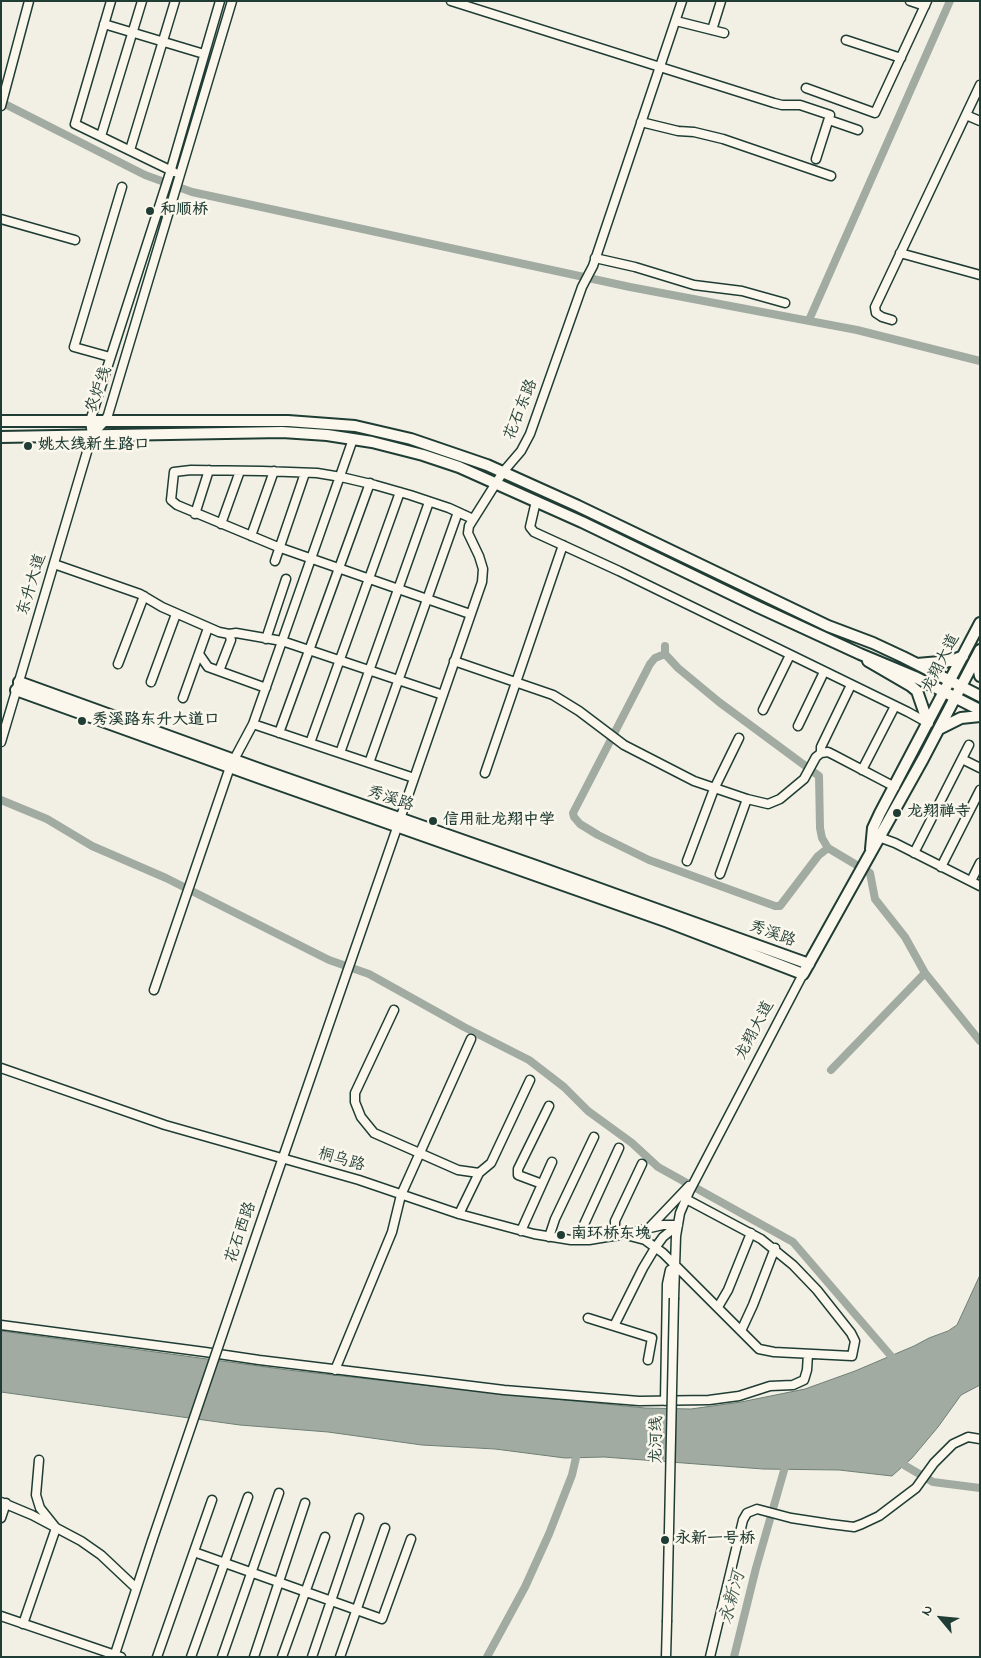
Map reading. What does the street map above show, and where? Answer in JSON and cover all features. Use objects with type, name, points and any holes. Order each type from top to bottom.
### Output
[{"type":"main road","points":[[1,421],[288,420],[342,424],[373,429],[429,444],[503,472],[578,506],[820,622],[846,634],[873,643],[980,696]]},
{"type":"main road","points":[[1,437],[282,432],[353,439],[422,455],[459,467],[497,483],[642,549],[750,603],[860,654],[915,676],[980,710]]},
{"type":"main road","name":"龙翔大道","points":[[876,836],[873,828],[880,813],[980,623]]},
{"type":"main road","points":[[860,654],[873,665],[917,691],[928,723]]},
{"type":"main road","points":[[978,654],[980,676]]},
{"type":"main road","name":"龙翔大道","points":[[803,974],[857,878],[876,836],[956,698],[978,654]]},
{"type":"main road","points":[[917,664],[952,661],[963,656]]},
{"type":"main road","name":"秀溪路","points":[[17,686],[399,823],[803,974]]},
{"type":"main road","points":[[938,730],[961,718],[980,716]]},
{"type":"main road","name":"秀溪路","points":[[399,823],[536,866],[809,964]]},
{"type":"street","points":[[1,106],[29,1]]},
{"type":"street","points":[[111,1],[75,124],[130,150],[180,177]]},
{"type":"street","points":[[101,136],[142,1]]},
{"type":"street","points":[[130,150],[175,1]]},
{"type":"street","name":"农炉线","points":[[92,435],[90,421],[170,173],[220,1]]},
{"type":"street","name":"农炉线","points":[[92,435],[108,415],[232,1]]},
{"type":"street","points":[[451,1],[782,105],[800,105],[830,115],[816,159]]},
{"type":"street","name":"花石东路","points":[[399,823],[482,582],[483,569],[468,533],[469,526],[503,472],[521,451],[530,434],[582,287],[594,262],[682,1]]},
{"type":"street","points":[[712,30],[721,1]]},
{"type":"street","points":[[806,88],[875,112],[926,4],[910,1]]},
{"type":"street","points":[[676,20],[724,33]]},
{"type":"street","points":[[104,24],[204,54]]},
{"type":"street","points":[[846,40],[901,58]]},
{"type":"street","points":[[892,320],[882,318],[876,313],[875,307],[980,86]]},
{"type":"street","points":[[966,115],[980,121]]},
{"type":"street","points":[[829,120],[858,130]]},
{"type":"street","points":[[641,122],[723,139],[831,176]]},
{"type":"street","points":[[110,357],[74,347],[122,187]]},
{"type":"street","points":[[1,219],[74,240]]},
{"type":"street","points":[[900,253],[980,275]]},
{"type":"street","points":[[594,262],[635,267],[694,286],[742,291],[785,303]]},
{"type":"street","name":"东升大道","points":[[1,742],[92,435]]},
{"type":"street","points":[[154,990],[185,895],[232,763],[253,724],[353,439]]},
{"type":"street","points":[[195,514],[209,470]]},
{"type":"street","points":[[470,614],[280,547],[177,506],[171,500],[174,472],[209,470],[274,471],[341,476],[400,492],[474,519]]},
{"type":"street","points":[[221,524],[240,471]]},
{"type":"street","points":[[251,536],[274,471]]},
{"type":"street","points":[[275,561],[305,473]]},
{"type":"street","points":[[279,733],[370,483]]},
{"type":"street","points":[[310,743],[400,492]]},
{"type":"street","points":[[536,501],[530,527],[534,532],[928,723]]},
{"type":"street","points":[[340,753],[429,502]]},
{"type":"street","points":[[369,763],[458,512]]},
{"type":"street","points":[[485,773],[563,545]]},
{"type":"street","points":[[54,564],[130,589],[176,614],[219,632],[282,641],[443,694]]},
{"type":"street","points":[[266,639],[286,579]]},
{"type":"street","points":[[118,664],[144,596]]},
{"type":"street","points":[[151,682],[176,614]]},
{"type":"street","points":[[182,698],[208,628]]},
{"type":"street","points":[[219,671],[231,640],[230,634]]},
{"type":"street","points":[[199,654],[208,667],[266,688]]},
{"type":"street","points":[[763,710],[790,655]]},
{"type":"street","points":[[454,661],[553,695],[567,703],[624,745],[694,782],[747,799],[768,804],[780,799],[804,779],[816,757],[821,753],[828,752],[895,787]]},
{"type":"street","points":[[192,674],[208,667]]},
{"type":"street","points":[[798,726],[824,672]]},
{"type":"street","points":[[821,753],[821,747],[851,685]]},
{"type":"street","points":[[862,770],[896,706]]},
{"type":"street","points":[[253,724],[414,778]]},
{"type":"street","points":[[688,861],[714,789],[739,738]]},
{"type":"street","points":[[914,853],[969,745]]},
{"type":"street","points":[[962,759],[980,768]]},
{"type":"street","points":[[942,867],[980,790]]},
{"type":"street","points":[[720,874],[747,799]]},
{"type":"street","name":"花石西路","points":[[116,1656],[136,1588],[399,823]]},
{"type":"street","points":[[876,836],[980,886]]},
{"type":"street","points":[[971,882],[980,863]]},
{"type":"street","name":"龙翔大道","points":[[678,1224],[680,1213],[696,1179],[803,974]]},
{"type":"street","points":[[394,1010],[355,1093],[355,1102],[361,1117],[374,1133],[458,1170],[479,1173]]},
{"type":"street","points":[[335,1370],[392,1232],[401,1195],[471,1040]]},
{"type":"street","name":"桐乌路","points":[[1,1068],[165,1125],[359,1180],[459,1214],[521,1231],[549,1237],[589,1240],[648,1229],[663,1224],[678,1224]]},
{"type":"street","points":[[459,1214],[479,1173],[491,1163],[530,1080]]},
{"type":"street","points":[[542,1184],[518,1175],[518,1169],[548,1106]]},
{"type":"street","points":[[549,1237],[555,1219],[594,1137]]},
{"type":"street","points":[[580,1240],[581,1231],[619,1148]]},
{"type":"street","points":[[521,1231],[552,1162]]},
{"type":"street","points":[[615,1236],[615,1221],[642,1164]]},
{"type":"street","points":[[648,1229],[696,1179]]},
{"type":"street","points":[[624,1234],[645,1240],[655,1248],[718,1307],[752,1344],[765,1351],[852,1356],[855,1341],[851,1333],[817,1290],[793,1265],[775,1248],[688,1196]]},
{"type":"street","points":[[614,1326],[655,1248],[678,1224]]},
{"type":"street","name":"龙河线","points":[[666,1657],[674,1298],[678,1224]]},
{"type":"street","points":[[718,1307],[728,1290],[751,1233]]},
{"type":"street","points":[[740,1331],[753,1305],[775,1248]]},
{"type":"street","points":[[664,1401],[668,1284],[670,1270],[675,1267]]},
{"type":"street","points":[[588,1318],[652,1338],[648,1360]]},
{"type":"street","points":[[1,1325],[335,1370],[504,1390],[615,1400],[709,1400],[739,1396],[770,1386],[794,1385],[804,1380],[808,1354]]},
{"type":"street","points":[[710,1657],[747,1513],[757,1509],[786,1516],[854,1527],[879,1516],[900,1501],[919,1484],[928,1470],[947,1450],[960,1440],[968,1437],[980,1439]]},
{"type":"street","points":[[39,1460],[36,1494],[40,1508],[56,1528]]},
{"type":"street","points":[[222,1657],[279,1493]]},
{"type":"street","points":[[191,1657],[248,1497]]},
{"type":"street","points":[[157,1657],[212,1500]]},
{"type":"street","points":[[1,1518],[4,1503],[56,1528],[81,1541],[101,1556],[136,1588]]},
{"type":"street","points":[[254,1657],[305,1503]]},
{"type":"street","points":[[312,1657],[360,1518]]},
{"type":"street","points":[[23,1624],[56,1528]]},
{"type":"street","points":[[340,1657],[385,1528]]},
{"type":"street","points":[[282,1657],[325,1537]]},
{"type":"street","points":[[194,1552],[382,1619],[411,1539]]},
{"type":"street","points":[[1,1616],[116,1656]]},
{"type":"shaded area","points":[[980,1275],[980,1385],[961,1395],[912,1458],[892,1476],[839,1470],[763,1469],[604,1457],[565,1458],[495,1449],[422,1445],[328,1432],[240,1425],[1,1392],[1,1331],[288,1370],[645,1408],[691,1409],[741,1402],[805,1389],[855,1371],[948,1331],[957,1325]]},
{"type":"waterway","points":[[809,320],[950,1]]},
{"type":"waterway","points":[[1,102],[145,175],[192,192],[630,287],[857,330],[980,361]]},
{"type":"waterway","points":[[665,646],[665,654],[678,668],[719,702],[819,776],[820,828],[822,838],[828,848],[870,873],[875,899],[905,937],[925,973],[980,1041]]},
{"type":"waterway","points":[[665,654],[655,658],[650,664],[573,813],[574,817],[580,824],[598,835],[649,860],[775,906],[780,906],[818,856],[828,848]]},
{"type":"waterway","points":[[1,800],[47,819],[92,846],[166,878],[329,960],[369,974],[464,1027],[529,1060],[564,1087],[588,1111],[632,1143],[658,1167],[793,1242],[897,1363]]},
{"type":"waterway","points":[[831,1070],[925,973]]},
{"type":"waterway","points":[[487,1657],[525,1587],[549,1534],[572,1475],[578,1449]]},
{"type":"waterway","points":[[899,1457],[904,1465],[933,1482],[980,1488]]},
{"type":"waterway","name":"永新河","points":[[734,1657],[756,1568],[785,1467],[785,1460]]},
{"type":"place","name":"和顺桥","points":[[150,211]]},
{"type":"place","name":"姚太线新生路口","points":[[28,446]]},
{"type":"place","name":"秀溪路东升大道口","points":[[82,721]]},
{"type":"place","name":"龙翔禅寺","points":[[897,813]]},
{"type":"place","name":"信用社龙翔中学","points":[[433,821]]},
{"type":"place","name":"南环桥东堍","points":[[561,1235]]},
{"type":"place","name":"永新一号桥","points":[[665,1540]]}]
